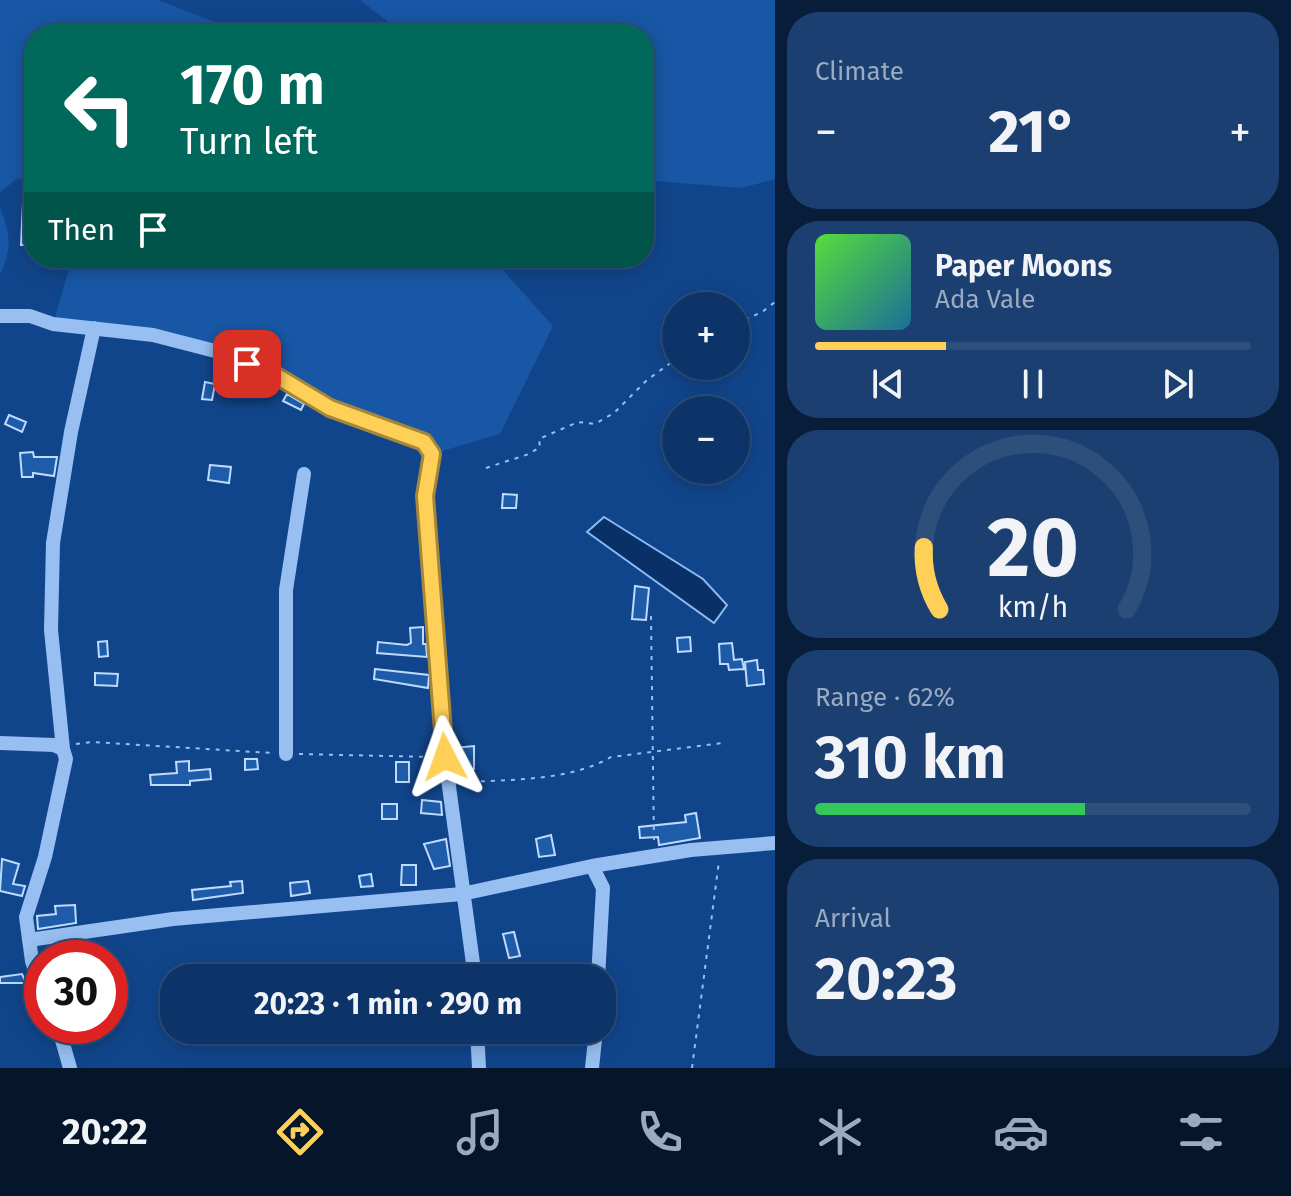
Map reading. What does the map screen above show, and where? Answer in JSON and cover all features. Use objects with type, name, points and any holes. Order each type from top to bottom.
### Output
[{"type":"street","points":[[0,316],[30,316],[53,324],[153,335],[219,352],[275,375],[330,408],[424,442],[432,454],[425,496],[445,757],[473,964]]},
{"type":"street","points":[[94,328],[71,432],[53,543],[51,630],[66,759],[45,857],[26,917],[29,940],[173,919],[462,894],[592,866],[775,843]]},
{"type":"street","points":[[286,754],[286,590],[304,474]]},
{"type":"street","points":[[0,743],[54,745],[63,749]]},
{"type":"street","points":[[592,866],[603,888],[599,964]]},
{"type":"street","points":[[63,1044],[70,1068]]},
{"type":"street","points":[[478,1044],[479,1068]]},
{"type":"street","points":[[592,1068],[595,1044]]},
{"type":"path","points":[[750,318],[775,302]]},
{"type":"path","points":[[486,468],[529,454],[540,447],[539,439],[557,430],[578,422],[595,424],[614,413],[662,369]]},
{"type":"path","points":[[651,616],[655,856]]},
{"type":"path","points":[[63,749],[80,742],[92,742],[286,754],[445,757]]},
{"type":"path","points":[[448,782],[517,780],[575,771],[611,757],[722,743]]},
{"type":"path","points":[[692,1068],[720,848]]},
{"type":"shaded area","points":[[0,0],[158,0],[220,24],[24,24],[24,178],[17,179],[0,192]]},
{"type":"shaded area","points":[[360,0],[775,0],[775,179],[741,188],[654,181],[654,24],[391,24]]},
{"type":"shaded area","points":[[0,208],[9,241],[0,274]]},
{"type":"shaded area","points":[[501,268],[553,326],[500,434],[432,454],[424,442],[219,352],[53,324],[69,269]]},
{"type":"shaded area","points":[[604,517],[703,579],[727,605],[714,623],[587,532]]},
{"type":"building","points":[[24,182],[24,245],[21,245]]},
{"type":"building","points":[[219,363],[241,372],[240,377],[217,375]]},
{"type":"building","points":[[205,382],[215,384],[212,400],[202,399]]},
{"type":"building","points":[[287,394],[304,404],[301,410],[283,401]]},
{"type":"building","points":[[9,415],[26,422],[22,432],[5,424]]},
{"type":"building","points":[[33,452],[34,457],[57,457],[54,476],[33,473],[33,477],[22,477],[20,453]]},
{"type":"building","points":[[210,465],[231,467],[229,483],[208,480]]},
{"type":"building","points":[[503,494],[517,495],[516,508],[502,508]]},
{"type":"building","points":[[635,586],[649,588],[646,620],[632,619]]},
{"type":"building","points":[[423,627],[427,657],[377,653],[378,642],[407,645],[411,643],[410,628]]},
{"type":"building","points":[[690,637],[691,651],[678,652],[677,638]]},
{"type":"building","points":[[107,641],[108,656],[99,657],[98,642]]},
{"type":"building","points":[[732,643],[734,660],[742,659],[744,669],[729,670],[728,664],[720,664],[719,644]]},
{"type":"building","points":[[757,660],[758,670],[763,670],[764,684],[747,686],[745,662]]},
{"type":"building","points":[[375,669],[429,675],[428,688],[374,679]]},
{"type":"building","points":[[95,673],[118,674],[117,686],[95,685]]},
{"type":"building","points":[[474,746],[474,769],[457,769],[454,748]]},
{"type":"building","points":[[245,759],[257,759],[258,769],[245,770]]},
{"type":"building","points":[[189,761],[189,771],[210,769],[211,779],[190,781],[190,785],[151,785],[150,775],[177,773],[176,762]]},
{"type":"building","points":[[396,762],[409,762],[409,782],[396,782]]},
{"type":"building","points":[[422,800],[441,802],[442,815],[421,813]]},
{"type":"building","points":[[382,804],[397,804],[397,819],[382,819]]},
{"type":"building","points":[[696,813],[700,838],[659,845],[658,837],[640,838],[639,827],[686,822],[685,815]]},
{"type":"building","points":[[551,835],[555,855],[539,857],[536,839]]},
{"type":"building","points":[[446,839],[450,866],[434,869],[424,844]]},
{"type":"building","points":[[2,859],[19,864],[13,884],[25,886],[22,896],[0,891]]},
{"type":"building","points":[[402,865],[416,865],[416,885],[401,885]]},
{"type":"building","points":[[371,874],[373,886],[361,887],[359,876]]},
{"type":"building","points":[[242,881],[243,893],[193,900],[192,890],[231,886],[230,882]]},
{"type":"building","points":[[308,881],[310,893],[291,896],[290,883]]},
{"type":"building","points":[[75,905],[76,923],[38,929],[37,916],[56,914],[55,906]]},
{"type":"building","points":[[514,932],[520,956],[509,958],[503,934]]},
{"type":"building","points":[[22,974],[24,983],[0,983],[0,977]]},
{"type":"route","points":[[247,364],[275,375],[330,408],[424,442],[432,454],[425,496],[445,757]]}]
